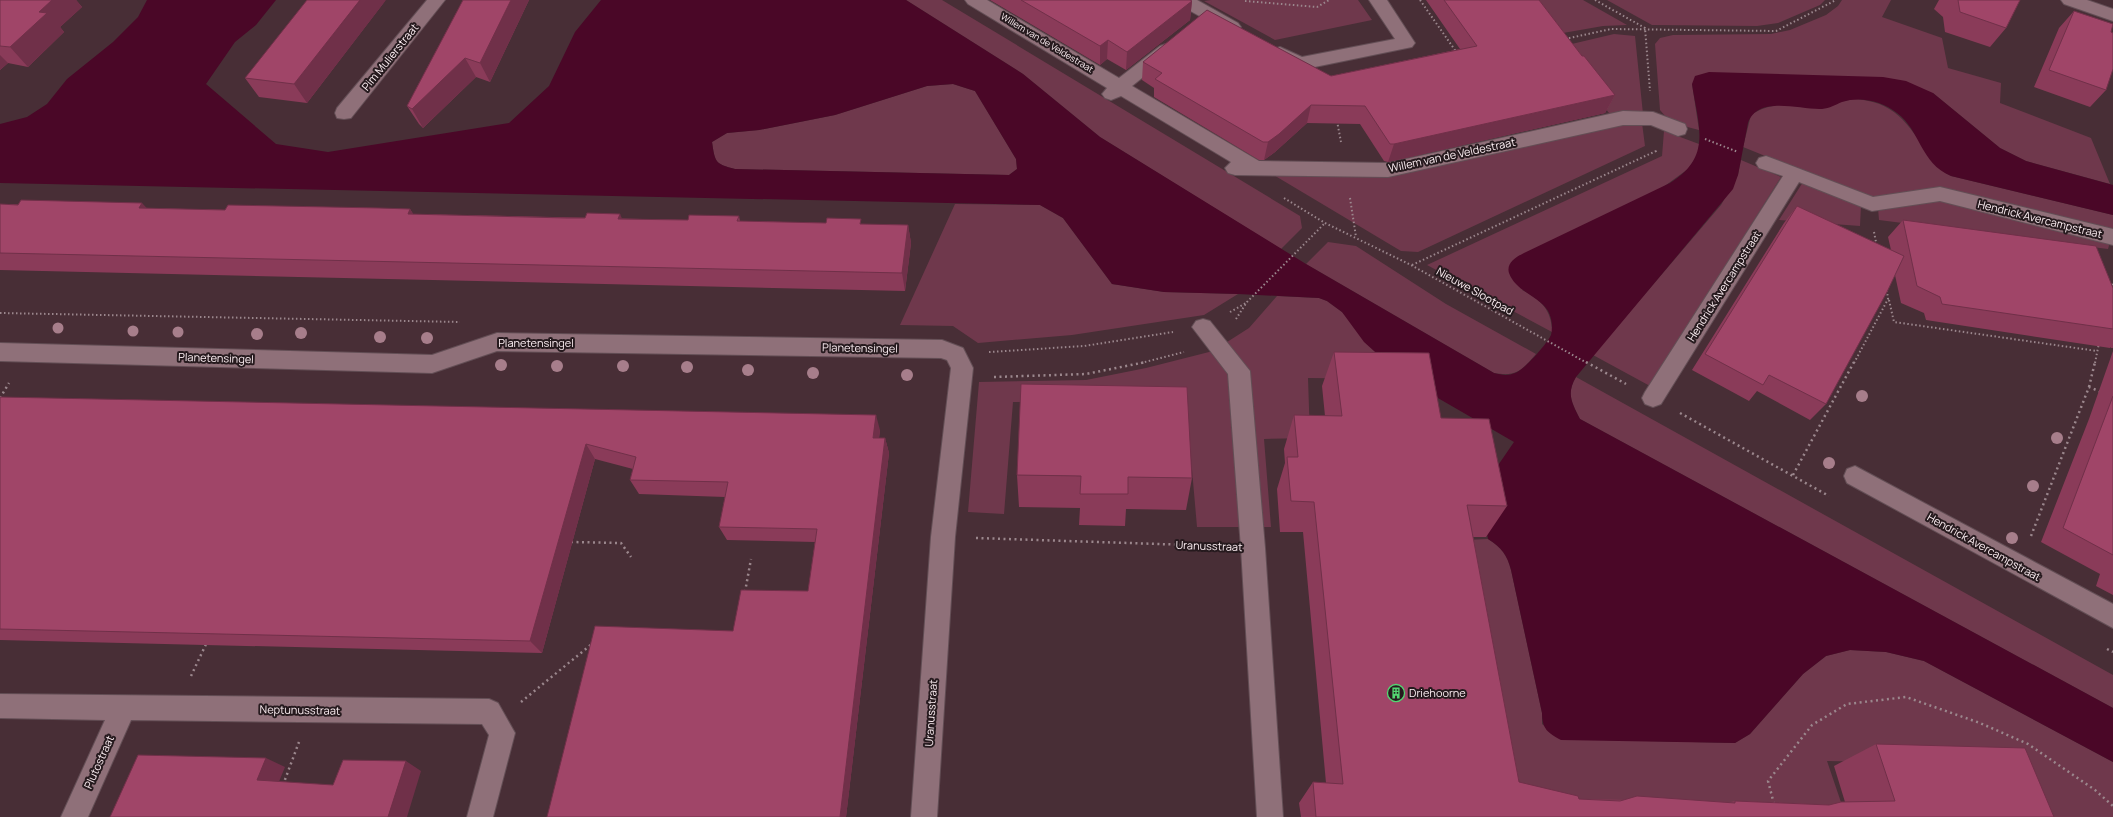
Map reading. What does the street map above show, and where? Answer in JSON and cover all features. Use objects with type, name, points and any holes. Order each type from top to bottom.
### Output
[{"type":"street","name":"Pim Mulierstraat","points":[[344,113],[436,0]]},
{"type":"street","name":"Willem van de Veldestraat","points":[[974,0],[1116,90],[1255,168]]},
{"type":"street","points":[[1184,0],[1217,11],[1245,34]]},
{"type":"street","points":[[1266,45],[1300,64],[1406,43],[1378,0]]},
{"type":"street","points":[[2070,0],[2113,15]]},
{"type":"street","points":[[1116,90],[1180,39]]},
{"type":"street","name":"Willem van de Veldestraat","points":[[1235,168],[1388,170],[1618,112],[1653,119],[1678,129]]},
{"type":"street","points":[[1766,163],[1872,204]]},
{"type":"street","name":"Hendrick Avercampstraat","points":[[1653,398],[1795,173]]},
{"type":"street","name":"Hendrick Avercampstraat","points":[[1872,204],[1940,194],[2113,237]]},
{"type":"street","points":[[1209,334],[1238,370],[1253,548]]},
{"type":"street","name":"Planetensingel","points":[[0,352],[432,364],[496,342],[942,349],[955,354]]},
{"type":"street","name":"Uranusstraat","points":[[924,817],[943,536],[962,368],[955,354]]},
{"type":"street","name":"Hendrick Avercampstraat","points":[[1855,476],[2113,617]]},
{"type":"street","name":"Uranusstraat","points":[[1253,548],[1270,817]]},
{"type":"street","name":"Neptunusstraat","points":[[0,706],[489,712],[496,723]]},
{"type":"street","name":"Plutostraat","points":[[74,817],[123,708]]},
{"type":"street","points":[[480,817],[502,733],[496,723]]},
{"type":"path","points":[[1217,11],[1317,6],[1329,0]]},
{"type":"path","points":[[1420,0],[1458,54]]},
{"type":"path","points":[[1562,39],[1611,29],[1776,31],[1836,0]]},
{"type":"path","points":[[1336,117],[1356,237]]},
{"type":"path","points":[[1678,129],[1766,163]]},
{"type":"path","points":[[1872,204],[1872,224],[1879,254]]},
{"type":"path","name":"Nieuwe Slootpad","points":[[1248,302],[1325,223],[1411,265],[1614,377]]},
{"type":"path","points":[[2111,290],[2113,282]]},
{"type":"path","points":[[1885,284],[1894,322],[2097,351]]},
{"type":"path","points":[[1792,475],[1888,299]]},
{"type":"path","points":[[955,354],[1084,346],[1209,334],[1224,335],[1248,302]]},
{"type":"path","points":[[961,378],[1086,374],[1173,356],[1209,334],[1248,302]]},
{"type":"path","points":[[0,313],[461,322]]},
{"type":"path","points":[[2019,566],[2089,387],[2101,335]]},
{"type":"path","points":[[2089,387],[2107,395]]},
{"type":"path","name":"Uranusstraat","points":[[943,536],[1253,548]]},
{"type":"path","points":[[566,541],[621,543],[631,557]]},
{"type":"path","points":[[744,598],[751,559]]},
{"type":"path","points":[[176,709],[210,636]]},
{"type":"path","points":[[496,723],[596,641]]},
{"type":"path","points":[[1776,812],[1768,781],[1812,725],[1847,704],[1906,698],[1980,724],[2028,744],[2095,790],[2113,806]]},
{"type":"path","points":[[282,788],[311,710]]},
{"type":"shaded area","points":[[147,0],[276,0],[256,25],[235,42],[206,84],[276,144],[328,152],[509,123],[549,86],[575,32],[601,0],[906,0],[1023,74],[1100,137],[1306,264],[1494,373],[1505,375],[1510,375],[1519,371],[1529,362],[1549,339],[1552,329],[1552,323],[1548,311],[1544,306],[1517,285],[1512,279],[1508,269],[1510,263],[1524,253],[1670,183],[1684,173],[1692,162],[1697,151],[1699,139],[1699,127],[1692,84],[1695,76],[1709,72],[1883,77],[1906,81],[1933,93],[2000,148],[2026,161],[2113,185],[2113,215],[1951,176],[1933,163],[1905,120],[1885,105],[1871,101],[1849,100],[1822,109],[1780,106],[1761,109],[1753,114],[1748,123],[1738,175],[1733,189],[1576,377],[1571,388],[1571,398],[1580,419],[2113,708],[2113,762],[1924,661],[1886,652],[1850,650],[1826,656],[1803,674],[1750,734],[1735,743],[1561,740],[1549,733],[1543,723],[1511,570],[1508,560],[1503,552],[1488,539],[1475,468],[1490,477],[1514,442],[1405,379],[1364,342],[1342,312],[1327,301],[1319,298],[1164,292],[1112,284],[1063,218],[1040,205],[0,183],[0,124],[27,117],[47,104],[67,79],[113,42],[138,17]],"holes":[[[953,84],[975,91],[1016,159],[1017,169],[1009,175],[735,169],[720,164],[715,158],[714,154],[712,142],[727,133],[759,130],[835,115],[927,86]]]},
{"type":"shaded area","points":[[906,0],[942,0],[1300,216],[1302,228],[1281,249],[1100,137],[1023,74]]},
{"type":"shaded area","points":[[1358,0],[1372,20],[1275,40],[1204,1]]},
{"type":"shaded area","points":[[1537,0],[1583,0],[1627,25],[1603,26],[1563,33]]},
{"type":"shaded area","points":[[1607,0],[1825,0],[1820,5],[1778,23],[1757,26],[1652,25]]},
{"type":"shaded area","points":[[1842,0],[1891,0],[1882,17],[1942,38],[1948,68],[2001,83],[2000,103],[2091,138],[2110,184],[2026,161],[2000,148],[1933,93],[1692,84],[1699,130],[1673,121],[1660,110],[1655,44],[1660,38],[1673,35],[1771,34],[1790,30],[1826,15],[1838,6]]},
{"type":"shaded area","points":[[1614,34],[1635,36],[1643,114],[1609,113],[1559,47]]},
{"type":"shaded area","points":[[953,84],[975,91],[1016,159],[1017,169],[1009,175],[735,169],[720,164],[715,158],[712,142],[727,133],[759,130],[835,115],[927,86]]},
{"type":"shaded area","points":[[1853,99],[1880,104],[1890,109],[1914,133],[1938,167],[1951,176],[2113,215],[2113,232],[1975,197],[1869,198],[1743,147],[1751,115],[1762,109],[1787,104],[1828,103]]},
{"type":"shaded area","points":[[1625,122],[1642,123],[1645,146],[1418,252],[1401,251],[1272,174],[1390,175]]},
{"type":"shaded area","points":[[1664,131],[1699,144],[1698,154],[1688,169],[1522,290],[1534,297],[1544,306],[1550,317],[1552,332],[1427,265],[1662,156]]},
{"type":"shaded area","points":[[1741,160],[1781,177],[1650,386],[1593,355],[1721,205],[1738,175]]},
{"type":"shaded area","points":[[1803,182],[1861,205],[1860,226],[1779,220]]},
{"type":"shaded area","points":[[1941,199],[2110,242],[2108,249],[1879,220],[1878,208]]},
{"type":"shaded area","points":[[955,204],[1040,205],[1063,218],[1112,284],[1164,292],[1238,294],[1204,315],[1072,335],[978,343],[953,326],[900,325]]},
{"type":"shaded area","points":[[1328,242],[1356,246],[1446,304],[1536,354],[1523,368],[1514,373],[1494,373],[1306,264]]},
{"type":"shaded area","points":[[1277,296],[1319,298],[1327,301],[1342,312],[1405,379],[1308,378],[1310,438],[1264,439],[1271,527],[1197,527],[1186,401],[1013,402],[1004,514],[968,512],[979,382],[1086,380],[1146,368],[1213,351],[1249,328]]},
{"type":"shaded area","points":[[1576,377],[2113,675],[2113,708],[1580,419],[1571,398],[1571,388]]},
{"type":"shaded area","points":[[1488,539],[1503,552],[1508,560],[1511,570],[1542,713],[1542,724],[1561,739],[1735,743],[1750,734],[1803,674],[1826,656],[1850,650],[1886,652],[1924,661],[2113,762],[2113,817],[2001,817],[1980,764],[1827,761],[1845,814],[1500,804],[1442,541]]},
{"type":"building","points":[[0,0],[52,0],[39,12],[47,13],[10,47],[0,46]]},
{"type":"building","points":[[307,0],[360,0],[294,84],[245,78]]},
{"type":"building","points":[[463,0],[511,0],[480,63],[465,58],[412,109],[407,106]]},
{"type":"building","points":[[1021,0],[1192,1],[1127,52],[1108,40],[1100,46]]},
{"type":"building","points":[[1444,0],[1539,0],[1582,56],[1584,56],[1615,95],[1394,144],[1390,144],[1365,106],[1311,105],[1279,134],[1268,142],[1263,142],[1155,79],[1162,73],[1143,62],[1207,10],[1331,76],[1477,46]]},
{"type":"building","points":[[1958,0],[2020,0],[2006,28],[1960,12]]},
{"type":"building","points":[[2074,11],[2113,24],[2111,32],[2113,33],[2113,69],[2106,90],[2049,70]]},
{"type":"building","points":[[21,200],[142,203],[139,208],[225,210],[228,205],[379,208],[410,209],[408,214],[567,218],[585,218],[587,213],[620,214],[618,219],[688,220],[689,215],[739,216],[737,221],[826,223],[827,218],[861,219],[860,224],[908,225],[902,273],[0,253],[0,204],[18,205]]},
{"type":"building","points":[[1797,206],[1904,256],[1887,292],[1826,404],[1769,375],[1763,385],[1705,354]]},
{"type":"building","points":[[1903,220],[2096,246],[2113,288],[2113,329],[1942,304],[1940,297],[1917,286]]},
{"type":"building","points":[[1334,352],[1429,353],[1441,418],[1489,419],[1507,506],[1467,505],[1519,782],[1578,796],[1579,799],[1620,801],[1637,796],[1735,803],[1735,801],[1829,805],[1841,802],[1895,801],[1876,744],[2025,748],[2054,817],[1316,817],[1313,782],[1343,784],[1314,502],[1291,501],[1287,457],[1298,457],[1294,415],[1342,416]]},
{"type":"building","points":[[1021,384],[1187,387],[1192,478],[1128,477],[1128,494],[1080,494],[1081,476],[1017,475]]},
{"type":"building","points":[[2113,396],[2113,555],[2063,528]]},
{"type":"building","points":[[0,397],[876,415],[873,438],[885,438],[840,817],[547,817],[595,626],[733,631],[741,590],[808,591],[817,529],[719,527],[728,482],[630,480],[636,457],[586,444],[530,641],[0,629]]},
{"type":"building","points":[[138,755],[266,758],[257,780],[333,785],[343,760],[406,761],[388,817],[110,817]]},
{"type":"place","name":"Driehoorne","points":[[1396,693]]}]
